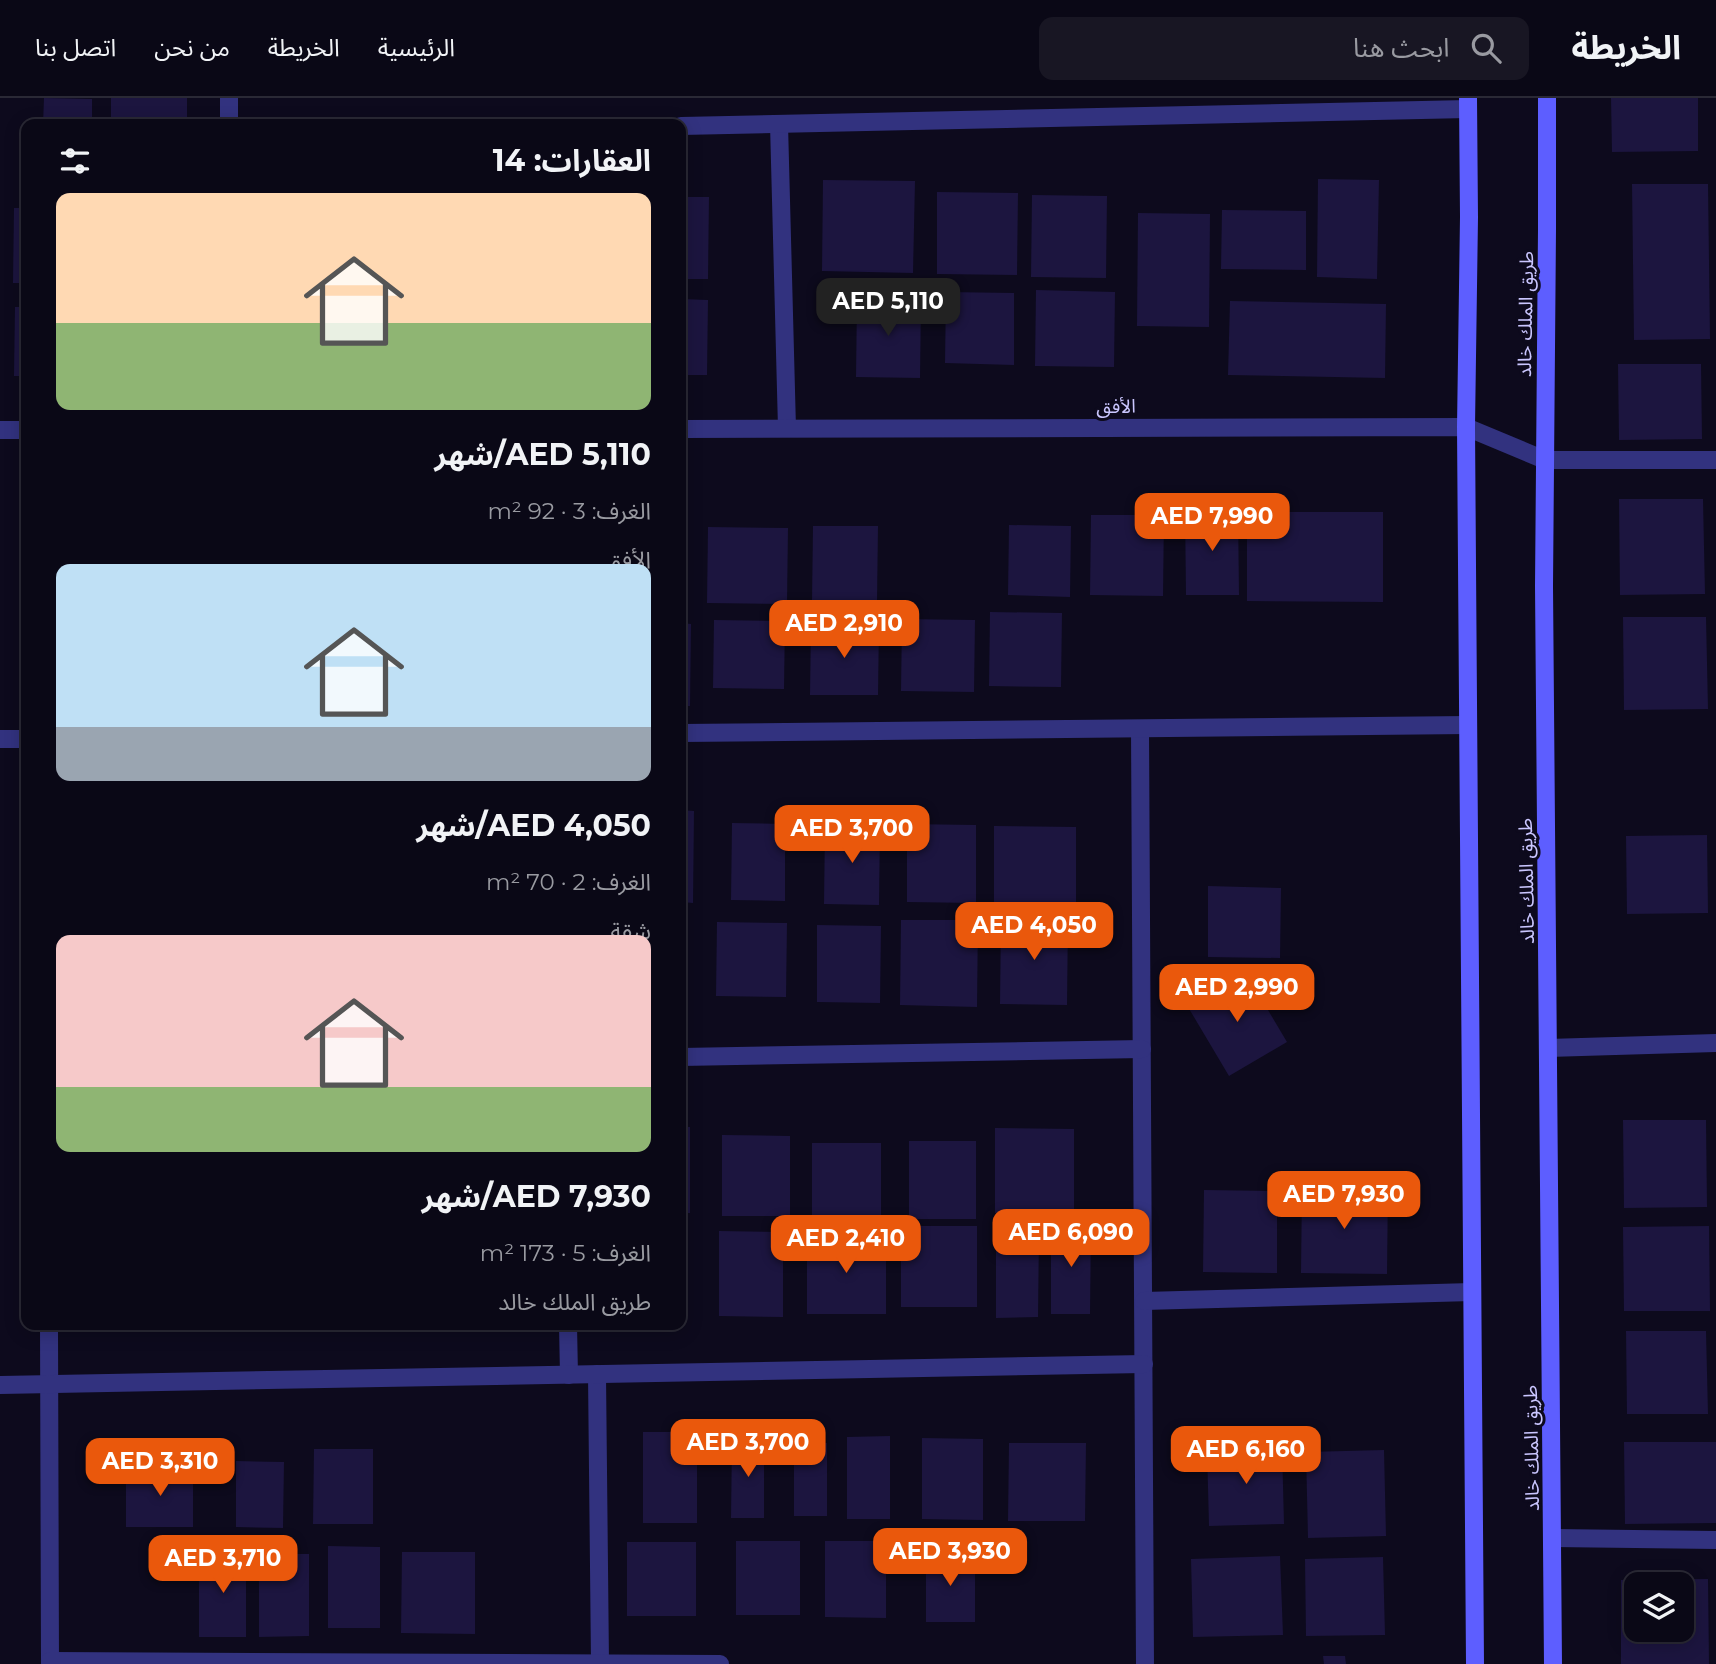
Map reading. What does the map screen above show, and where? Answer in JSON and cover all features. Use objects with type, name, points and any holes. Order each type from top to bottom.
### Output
[{"type":"main road","name":"طريق الملك خالد","points":[[1547,98],[1544,586],[1553,1664]]},
{"type":"main road","points":[[1468,103],[1466,426],[1475,1664]]},
{"type":"street","points":[[229,98],[229,119]]},
{"type":"street","points":[[686,126],[1181,106],[1468,103]]},
{"type":"street","points":[[779,124],[787,428]]},
{"type":"street","name":"الأفق","points":[[686,429],[1466,426],[1545,460]]},
{"type":"street","points":[[0,430],[21,430]]},
{"type":"street","points":[[1545,460],[1716,460]]},
{"type":"street","points":[[686,733],[1468,725]]},
{"type":"street","points":[[1140,729],[1145,1664]]},
{"type":"street","points":[[0,739],[21,739]]},
{"type":"street","points":[[1548,1048],[1716,1042]]},
{"type":"street","points":[[686,1057],[1142,1049]]},
{"type":"street","points":[[1144,1301],[1472,1292]]},
{"type":"street","points":[[49,1330],[50,1662],[720,1664]]},
{"type":"street","points":[[568,1330],[569,1375]]},
{"type":"street","points":[[0,1385],[1144,1364]]},
{"type":"street","points":[[597,1374],[600,1663]]},
{"type":"street","points":[[1553,1538],[1716,1540]]},
{"type":"building","points":[[44,98],[92,99],[92,119],[43,119]]},
{"type":"building","points":[[111,98],[187,98],[187,119],[111,119]]},
{"type":"building","points":[[1611,98],[1698,98],[1698,151],[1612,152]]},
{"type":"building","points":[[1318,179],[1379,180],[1377,279],[1317,277]]},
{"type":"building","points":[[823,180],[915,181],[913,273],[822,271]]},
{"type":"building","points":[[1632,184],[1708,184],[1710,339],[1634,340]]},
{"type":"building","points":[[937,192],[1018,193],[1017,275],[937,274]]},
{"type":"building","points":[[1032,195],[1107,196],[1106,278],[1031,277]]},
{"type":"building","points":[[686,197],[709,197],[708,279],[686,279]]},
{"type":"building","points":[[14,208],[21,208],[21,283],[13,283]]},
{"type":"building","points":[[1222,210],[1306,211],[1306,270],[1221,269]]},
{"type":"building","points":[[1138,213],[1210,214],[1209,327],[1137,326]]},
{"type":"building","points":[[1036,290],[1115,292],[1114,367],[1035,366]]},
{"type":"building","points":[[946,292],[1014,293],[1014,365],[945,363]]},
{"type":"building","points":[[686,299],[708,300],[707,375],[686,375]]},
{"type":"building","points":[[857,299],[921,300],[920,378],[856,377]]},
{"type":"building","points":[[1230,301],[1386,304],[1385,378],[1228,375]]},
{"type":"building","points":[[15,307],[21,307],[21,376],[14,376]]},
{"type":"building","points":[[1618,364],[1701,364],[1702,439],[1619,440]]},
{"type":"building","points":[[1619,499],[1703,499],[1705,594],[1620,595]]},
{"type":"building","points":[[1238,510],[1239,595],[1186,595],[1185,511]]},
{"type":"building","points":[[1247,512],[1383,512],[1383,602],[1247,601]]},
{"type":"building","points":[[1091,515],[1164,515],[1163,596],[1090,595]]},
{"type":"building","points":[[1009,525],[1071,526],[1070,597],[1008,595]]},
{"type":"building","points":[[813,526],[878,526],[877,602],[812,601]]},
{"type":"building","points":[[708,527],[788,528],[787,604],[707,603]]},
{"type":"building","points":[[990,612],[1062,613],[1061,687],[989,686]]},
{"type":"building","points":[[1623,617],[1706,617],[1708,709],[1624,710]]},
{"type":"building","points":[[902,619],[975,620],[974,692],[901,691]]},
{"type":"building","points":[[714,620],[785,621],[784,689],[713,688]]},
{"type":"building","points":[[686,624],[691,624],[690,706],[686,706]]},
{"type":"building","points":[[811,624],[879,625],[878,695],[810,695]]},
{"type":"building","points":[[19,629],[21,629],[21,702]]},
{"type":"building","points":[[686,810],[694,811],[693,903],[686,902]]},
{"type":"building","points":[[732,823],[785,824],[785,901],[731,900]]},
{"type":"building","points":[[907,824],[976,825],[976,903],[907,902]]},
{"type":"building","points":[[825,825],[880,826],[879,905],[824,904]]},
{"type":"building","points":[[994,826],[1076,827],[1076,906],[994,905]]},
{"type":"building","points":[[1707,835],[1708,913],[1627,914],[1626,836]]},
{"type":"building","points":[[1208,886],[1281,888],[1280,958],[1208,957]]},
{"type":"building","points":[[1001,919],[1068,920],[1067,1005],[1000,1004]]},
{"type":"building","points":[[901,920],[978,920],[977,1007],[900,1005]]},
{"type":"building","points":[[686,921],[688,921],[686,1005]]},
{"type":"building","points":[[717,922],[787,923],[786,997],[716,996]]},
{"type":"building","points":[[817,925],[881,926],[880,1003],[817,1002]]},
{"type":"building","points":[[1246,973],[1287,1042],[1229,1076],[1188,1007]]},
{"type":"building","points":[[1623,1120],[1706,1120],[1707,1207],[1624,1208]]},
{"type":"building","points":[[686,1127],[690,1127],[690,1213],[686,1213]]},
{"type":"building","points":[[995,1128],[1074,1129],[1074,1213],[995,1213]]},
{"type":"building","points":[[722,1135],[790,1136],[790,1216],[722,1216]]},
{"type":"building","points":[[909,1141],[976,1141],[976,1219],[909,1219]]},
{"type":"building","points":[[812,1143],[881,1143],[881,1216],[812,1216]]},
{"type":"building","points":[[1302,1187],[1388,1188],[1387,1274],[1301,1273]]},
{"type":"building","points":[[1204,1190],[1277,1191],[1277,1273],[1203,1272]]},
{"type":"building","points":[[1051,1224],[1091,1225],[1090,1314],[1051,1314]]},
{"type":"building","points":[[901,1226],[977,1226],[977,1307],[901,1307]]},
{"type":"building","points":[[1709,1226],[1710,1311],[1624,1311],[1623,1227]]},
{"type":"building","points":[[719,1231],[783,1232],[783,1317],[719,1316]]},
{"type":"building","points":[[1039,1234],[1038,1317],[996,1318],[996,1235]]},
{"type":"building","points":[[807,1236],[886,1236],[886,1314],[807,1314]]},
{"type":"building","points":[[1626,1331],[1706,1331],[1708,1414],[1627,1414]]},
{"type":"building","points":[[643,1432],[697,1432],[697,1523],[643,1523]]},
{"type":"building","points":[[890,1436],[890,1519],[847,1519],[847,1437]]},
{"type":"building","points":[[922,1438],[983,1439],[983,1520],[922,1519]]},
{"type":"building","points":[[732,1440],[764,1441],[764,1518],[731,1518]]},
{"type":"building","points":[[1624,1442],[1716,1442],[1716,1523],[1625,1524]]},
{"type":"building","points":[[794,1443],[827,1443],[827,1516],[794,1516]]},
{"type":"building","points":[[1009,1443],[1086,1443],[1085,1521],[1008,1521]]},
{"type":"building","points":[[1282,1447],[1284,1524],[1209,1526],[1207,1449]]},
{"type":"building","points":[[314,1449],[373,1449],[373,1524],[313,1524]]},
{"type":"building","points":[[1384,1450],[1386,1536],[1308,1538],[1306,1452]]},
{"type":"building","points":[[236,1461],[284,1462],[283,1528],[236,1527]]},
{"type":"building","points":[[126,1469],[193,1469],[193,1527],[126,1527]]},
{"type":"building","points":[[736,1541],[800,1541],[800,1615],[736,1615]]},
{"type":"building","points":[[825,1541],[886,1541],[886,1618],[825,1617]]},
{"type":"building","points":[[627,1542],[696,1542],[696,1616],[627,1616]]},
{"type":"building","points":[[328,1546],[380,1547],[380,1628],[328,1628]]},
{"type":"building","points":[[199,1552],[246,1552],[246,1637],[199,1637]]},
{"type":"building","points":[[402,1552],[475,1552],[475,1634],[401,1633]]},
{"type":"building","points":[[259,1554],[309,1554],[309,1636],[259,1637]]},
{"type":"building","points":[[926,1554],[975,1555],[975,1622],[926,1622]]},
{"type":"building","points":[[1280,1556],[1283,1635],[1193,1637],[1191,1559]]},
{"type":"building","points":[[1383,1557],[1385,1635],[1306,1636],[1305,1559]]},
{"type":"building","points":[[1694,1579],[1708,1579],[1709,1664],[1621,1664],[1621,1580],[1624,1580],[1624,1642],[1694,1642]]},
{"type":"building","points":[[1323,1656],[1345,1656],[1346,1664],[1324,1664]]}]
